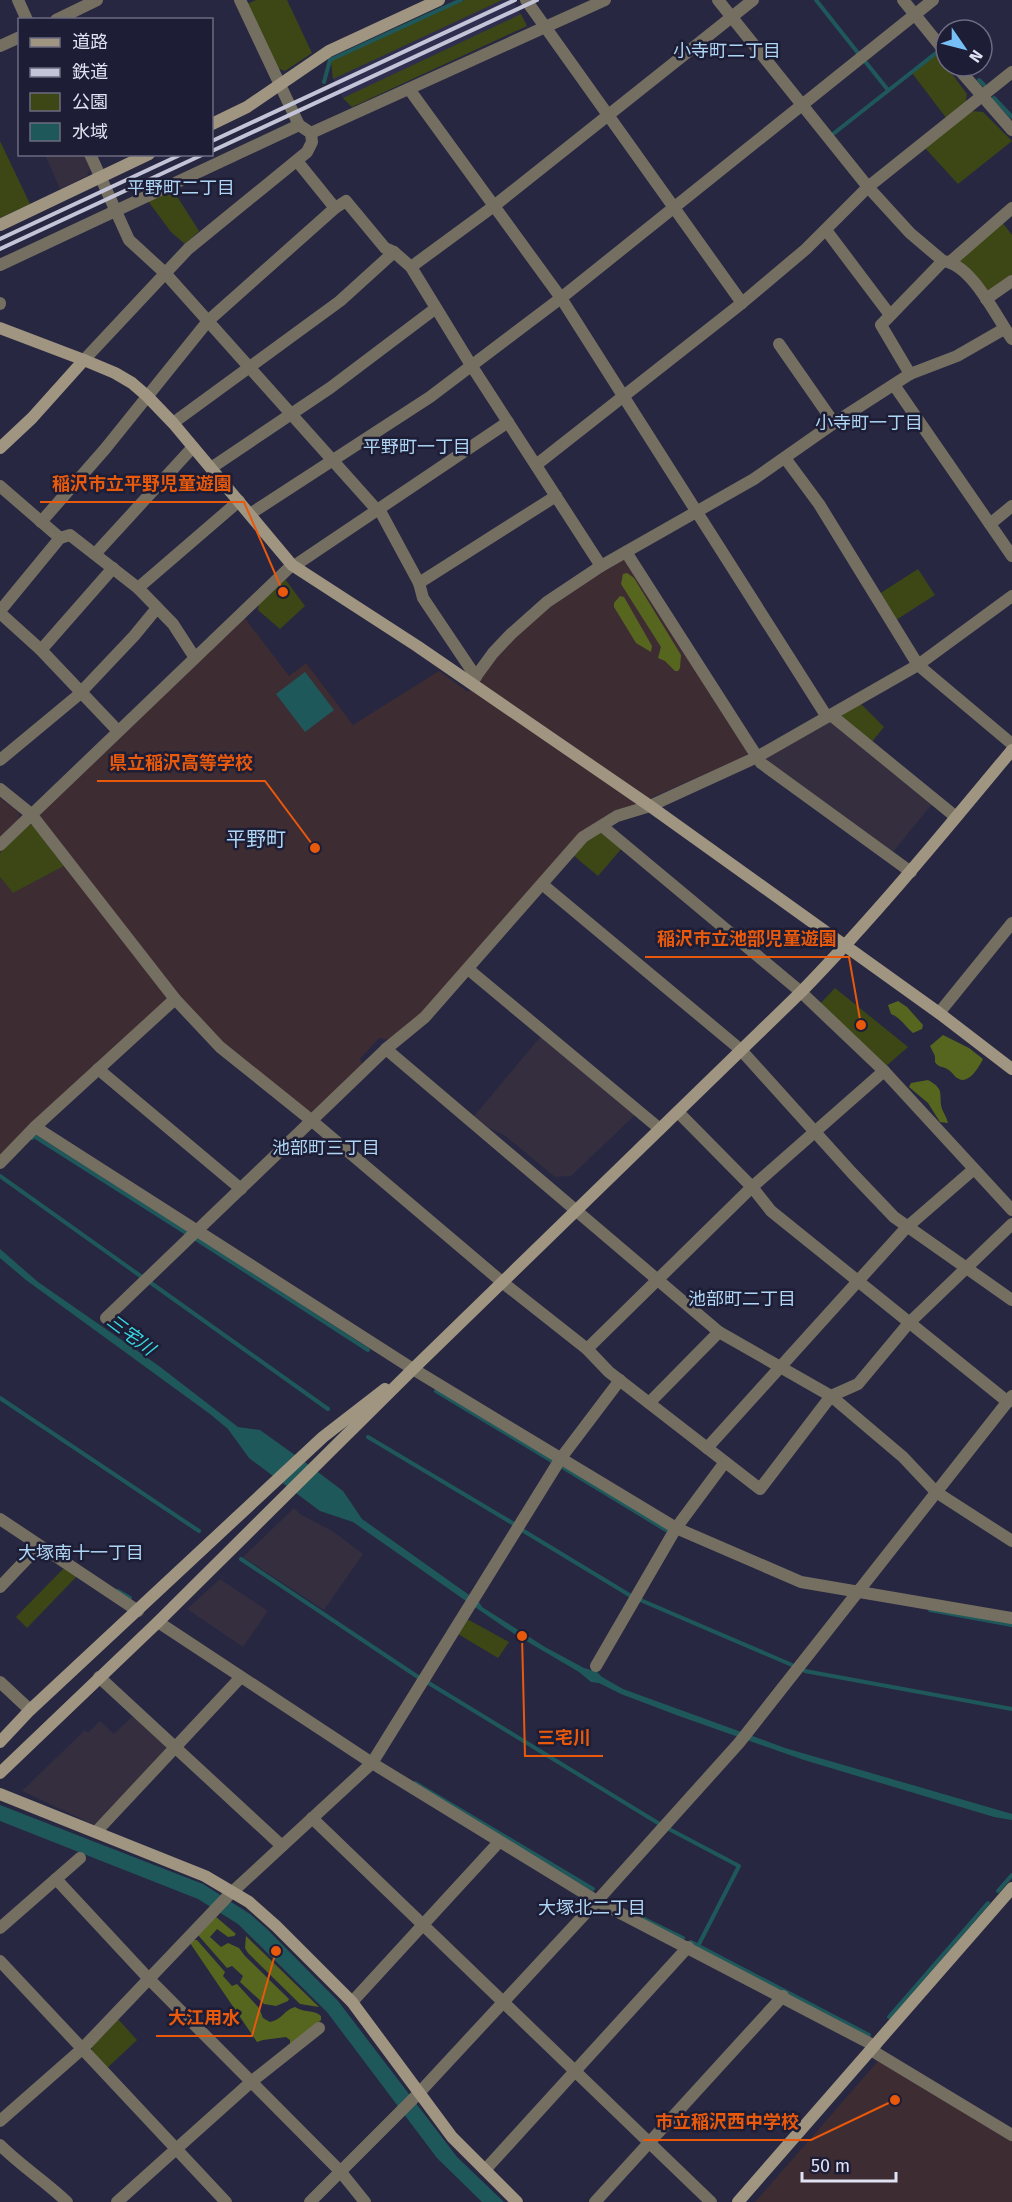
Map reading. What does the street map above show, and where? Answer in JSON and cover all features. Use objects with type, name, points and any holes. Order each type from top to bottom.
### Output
[{"type":"street","points":[[18,0],[26,18]]},
{"type":"street","points":[[60,18],[98,0]]},
{"type":"street","points":[[0,448],[32,418],[188,249],[308,152],[312,142],[311,133],[299,125],[240,0]]},
{"type":"street","points":[[213,124],[247,107],[329,51],[439,0]]},
{"type":"street","points":[[526,0],[742,303]]},
{"type":"street","points":[[311,133],[605,0]]},
{"type":"street","points":[[473,680],[493,653],[533,614],[601,566],[754,479],[910,374],[1009,334],[964,270],[947,261],[910,233],[868,187],[718,0]]},
{"type":"street","points":[[411,267],[494,206],[753,0]]},
{"type":"street","points":[[903,0],[934,38]]},
{"type":"street","points":[[250,514],[430,397],[561,298],[933,0]]},
{"type":"street","points":[[0,46],[18,38]]},
{"type":"street","points":[[536,465],[742,303],[807,249],[868,187],[1012,72]]},
{"type":"street","points":[[966,78],[1012,130]]},
{"type":"street","points":[[409,89],[561,298],[829,716],[956,817]]},
{"type":"street","points":[[0,265],[299,125]]},
{"type":"street","points":[[91,156],[129,240],[165,273],[378,510],[418,583],[423,598],[473,680]]},
{"type":"street","points":[[0,225],[145,156]]},
{"type":"street","points":[[297,160],[335,208]]},
{"type":"street","points":[[41,522],[105,449],[208,321],[335,208],[346,201],[385,248],[394,252],[411,267],[471,365],[601,566]]},
{"type":"street","points":[[910,374],[881,325],[947,261],[1012,208]]},
{"type":"street","points":[[826,230],[890,315]]},
{"type":"street","points":[[173,423],[340,301],[394,252]]},
{"type":"street","points":[[986,299],[1012,281]]},
{"type":"street","points":[[211,468],[330,388],[436,308]]},
{"type":"street","points":[[0,328],[116,373],[147,396],[173,423],[293,566],[473,680],[939,1013],[1012,1069]]},
{"type":"street","points":[[779,344],[834,423]]},
{"type":"street","points":[[894,385],[1012,555]]},
{"type":"street","points":[[0,845],[293,566],[508,422]]},
{"type":"street","points":[[95,554],[193,447]]},
{"type":"street","points":[[785,458],[819,504],[918,665],[1012,744]]},
{"type":"street","points":[[0,486],[60,538]]},
{"type":"street","points":[[418,583],[556,496]]},
{"type":"street","points":[[138,588],[239,501]]},
{"type":"street","points":[[990,524],[1012,506]]},
{"type":"street","points":[[118,731],[41,650],[0,612],[60,538],[70,535],[138,588],[173,624],[195,658]]},
{"type":"street","points":[[626,552],[760,763],[911,872]]},
{"type":"street","points":[[41,650],[113,568]]},
{"type":"street","points":[[106,1318],[386,1049],[425,1017],[583,837],[617,816],[650,806],[757,757],[918,665],[1012,596]]},
{"type":"street","points":[[0,760],[81,692],[157,608]]},
{"type":"street","points":[[0,1773],[158,1622],[413,1369],[801,992],[911,872],[1012,750]]},
{"type":"street","points":[[0,789],[32,814],[175,999],[220,1047],[311,1120],[502,1282],[587,1349],[620,1380],[760,1490],[831,1396],[858,1384],[909,1324],[1012,1224]]},
{"type":"street","points":[[602,826],[801,992],[884,1071],[1012,1210]]},
{"type":"street","points":[[542,884],[741,1050],[852,1173],[906,1228],[1012,1300]]},
{"type":"street","points":[[939,1013],[1012,923]]},
{"type":"street","points":[[468,969],[660,1129]]},
{"type":"street","points":[[0,1163],[35,1127],[175,999]]},
{"type":"street","points":[[386,1049],[720,1332],[831,1396],[903,1457],[936,1492],[1012,1541]]},
{"type":"street","points":[[98,1069],[241,1189]]},
{"type":"street","points":[[587,1349],[752,1187],[884,1071]]},
{"type":"street","points":[[310,2202],[416,2096],[597,1901],[739,1743],[936,1492],[1010,1402],[909,1324],[771,1211],[752,1187],[678,1112]]},
{"type":"street","points":[[35,1127],[413,1369],[676,1528],[801,1582],[1012,1618]]},
{"type":"street","points":[[707,1448],[906,1228],[974,1169]]},
{"type":"street","points":[[649,1403],[720,1332]]},
{"type":"street","points":[[0,1742],[30,1710],[274,1482],[368,1401],[413,1369]]},
{"type":"street","points":[[0,2121],[82,2049],[230,1894],[372,1763],[561,1458],[620,1380]]},
{"type":"street","points":[[596,1666],[676,1528],[725,1462]]},
{"type":"street","points":[[0,1520],[138,1611]]},
{"type":"street","points":[[0,1587],[39,1545]]},
{"type":"street","points":[[158,1622],[372,1763],[597,1901],[783,1996],[873,2048],[1012,2135]]},
{"type":"street","points":[[99,1677],[282,1846]]},
{"type":"street","points":[[96,1832],[241,1677]]},
{"type":"street","points":[[0,1682],[30,1710]]},
{"type":"street","points":[[0,1794],[205,1876],[276,1926],[352,2002],[416,2096],[452,2138],[517,2202]]},
{"type":"street","points":[[312,1818],[711,2202]]},
{"type":"street","points":[[352,2002],[499,1842]]},
{"type":"street","points":[[0,1928],[80,1858]]},
{"type":"street","points":[[56,1879],[149,1979],[340,2171],[365,2202]]},
{"type":"street","points":[[738,2202],[1012,1888]]},
{"type":"street","points":[[485,2170],[688,1947]]},
{"type":"street","points":[[0,1961],[226,2202]]},
{"type":"street","points":[[595,2202],[783,1996]]},
{"type":"street","points":[[117,2202],[251,2082],[319,2028]]},
{"type":"street","points":[[0,2145],[67,2202]]},
{"type":"shaded area","points":[[465,0],[513,0],[527,26],[352,107],[343,98],[333,79],[331,61]]},
{"type":"shaded area","points":[[45,156],[84,156],[90,169],[87,176],[60,189]]},
{"type":"shaded area","points":[[621,560],[627,561],[748,751],[746,756],[626,809],[615,811],[425,1013],[390,1040],[379,1038],[360,1059],[363,1066],[314,1112],[308,1111],[225,1044],[175,992],[0,1159],[0,877],[13,893],[72,862],[40,819],[40,813],[244,617],[289,676],[306,663],[353,725],[439,671],[468,692],[529,619]]},
{"type":"shaded area","points":[[829,722],[835,723],[933,803],[892,853],[764,761],[767,757]]},
{"type":"shaded area","points":[[0,798],[19,813],[19,820],[26,827],[0,853]]},
{"type":"shaded area","points":[[541,1036],[635,1115],[571,1176],[555,1177],[504,1135],[489,1128],[474,1116]]},
{"type":"shaded area","points":[[294,1508],[300,1514],[334,1532],[363,1554],[324,1610],[243,1557]]},
{"type":"shaded area","points":[[220,1579],[268,1611],[243,1647],[187,1609]]},
{"type":"shaded area","points":[[135,1714],[167,1745],[167,1751],[101,1822],[94,1825],[22,1791],[85,1730],[88,1733],[100,1721],[114,1734]]},
{"type":"shaded area","points":[[879,2060],[1012,2141],[1012,2202],[755,2202]]},
{"type":"green space","points":[[256,0],[287,0],[312,53],[285,71],[277,68],[247,4]]},
{"type":"green space","points":[[465,0],[502,0],[333,79],[331,61]]},
{"type":"green space","points":[[521,14],[527,26],[352,107],[343,98]]},
{"type":"green space","points":[[934,56],[934,78],[955,78],[967,94],[965,105],[947,119],[912,73]]},
{"type":"green space","points":[[972,111],[983,112],[1012,141],[958,184],[925,148]]},
{"type":"green space","points":[[0,141],[30,204],[0,218]]},
{"type":"green space","points":[[173,190],[199,231],[185,244],[171,232],[148,201]]},
{"type":"green space","points":[[1002,222],[1012,235],[1012,278],[989,293],[958,261]]},
{"type":"green space","points":[[918,569],[935,595],[896,620],[879,594]]},
{"type":"green space","points":[[627,573],[634,578],[681,655],[678,671],[658,658],[661,647],[621,584],[623,574]]},
{"type":"green space","points":[[285,579],[305,606],[280,629],[258,610],[259,604]]},
{"type":"green space","points":[[620,596],[624,597],[652,646],[651,652],[636,643],[614,607],[614,603]]},
{"type":"green space","points":[[861,704],[884,727],[871,743],[841,719],[842,714]]},
{"type":"green space","points":[[28,824],[36,826],[64,866],[13,893],[0,877],[0,853]]},
{"type":"green space","points":[[597,832],[603,833],[622,848],[598,876],[573,855],[586,840]]},
{"type":"green space","points":[[835,988],[908,1047],[885,1067],[820,1004]]},
{"type":"green space","points":[[898,1001],[907,1007],[923,1025],[922,1029],[913,1033],[891,1014],[888,1005]]},
{"type":"green space","points":[[943,1035],[969,1048],[983,1059],[970,1077],[963,1080],[957,1078],[935,1062],[930,1046]]},
{"type":"green space","points":[[928,1080],[939,1090],[942,1109],[948,1123],[940,1122],[928,1103],[909,1087],[911,1083]]},
{"type":"green space","points":[[66,1566],[78,1575],[27,1628],[16,1617]]},
{"type":"green space","points":[[467,1619],[509,1642],[498,1658],[458,1634]]},
{"type":"green space","points":[[215,1916],[236,1934],[228,1937],[217,1929],[210,1937],[221,1947],[228,1943],[239,1948],[289,1999],[288,2001],[276,2006],[264,2004],[240,1982],[243,1976],[232,1966],[227,1968],[198,1935]]},
{"type":"green space","points":[[246,1936],[319,2007],[300,2004],[248,1953],[245,1948]]},
{"type":"green space","points":[[197,1940],[225,1972],[223,1976],[232,1986],[237,1984],[259,2008],[263,2018],[270,2022],[274,2021],[295,2007],[318,2014],[321,2020],[290,2047],[290,2040],[286,2037],[257,2042],[190,1943]]},
{"type":"green space","points":[[117,2018],[137,2040],[106,2069],[92,2054],[92,2045]]},
{"type":"water","points":[[305,672],[334,710],[305,732],[276,694]]},
{"type":"water","points":[[0,1249],[38,1282],[159,1366],[238,1427],[260,1430],[306,1463],[343,1491],[362,1519],[479,1602],[482,1607],[545,1647],[584,1668],[597,1672],[623,1689],[785,1748],[1012,1814],[1012,1820],[994,1817],[804,1760],[679,1716],[599,1683],[591,1682],[579,1672],[516,1635],[353,1522],[320,1511],[249,1458],[228,1429],[210,1414],[26,1280],[0,1258]]},
{"type":"water","points":[[0,1805],[203,1884],[250,1914],[338,2001],[457,2157],[504,2202],[482,2202],[437,2158],[327,2012],[238,1924],[198,1899],[0,1821]]},
{"type":"waterway","points":[[324,82],[330,60],[461,0]]},
{"type":"waterway","points":[[816,0],[858,53]]},
{"type":"waterway","points":[[833,134],[934,55]]},
{"type":"waterway","points":[[864,60],[888,90]]},
{"type":"waterway","points":[[979,80],[984,85]]},
{"type":"waterway","points":[[994,98],[1012,117]]},
{"type":"waterway","points":[[32,1138],[34,1136],[188,1234]]},
{"type":"waterway","points":[[0,1176],[142,1277]]},
{"type":"waterway","points":[[196,1239],[368,1350]]},
{"type":"waterway","points":[[151,1283],[328,1409]]},
{"type":"waterway","points":[[436,1391],[552,1461]]},
{"type":"waterway","points":[[0,1398],[199,1531]]},
{"type":"waterway","points":[[368,1437],[514,1524]]},
{"type":"waterway","points":[[564,1468],[666,1530]]},
{"type":"waterway","points":[[522,1530],[631,1596]]},
{"type":"waterway","points":[[241,1559],[418,1677]]},
{"type":"waterway","points":[[118,1591],[130,1598]]},
{"type":"waterway","points":[[638,1599],[792,1665]]},
{"type":"waterway","points":[[930,1610],[1012,1625]]},
{"type":"waterway","points":[[805,1671],[1012,1709]]},
{"type":"waterway","points":[[427,1682],[658,1823]]},
{"type":"waterway","points":[[415,1783],[593,1889]]},
{"type":"waterway","points":[[669,1829],[739,1866],[698,1946]]},
{"type":"waterway","points":[[998,1891],[1012,1875]]},
{"type":"waterway","points":[[889,2017],[988,1903]]},
{"type":"waterway","points":[[636,1915],[683,1938]]},
{"type":"waterway","points":[[691,1942],[869,2035]]},
{"type":"railway","points":[[213,141],[515,0]]},
{"type":"railway","points":[[213,151],[537,0]]},
{"type":"railway","points":[[0,239],[178,156]]},
{"type":"railway","points":[[0,249],[200,156]]},
{"type":"place","name":"稲沢市立平野児童遊園","points":[[283,592]]},
{"type":"place","name":"県立稲沢高等学校","points":[[315,848]]},
{"type":"place","name":"稲沢市立池部児童遊園","points":[[861,1025]]},
{"type":"place","name":"三宅川","points":[[522,1636]]},
{"type":"place","name":"大江用水","points":[[276,1951]]},
{"type":"place","name":"市立稲沢西中学校","points":[[895,2100]]},
{"type":"district","name":"小寺町二丁目","points":[[727,51]]},
{"type":"district","name":"平野町二丁目","points":[[181,188]]},
{"type":"district","name":"小寺町一丁目","points":[[869,423]]},
{"type":"district","name":"平野町一丁目","points":[[417,447]]},
{"type":"district","name":"平野町","points":[[256,839]]},
{"type":"district","name":"池部町三丁目","points":[[326,1148]]},
{"type":"district","name":"池部町二丁目","points":[[742,1299]]},
{"type":"district","name":"大塚南十一丁目","points":[[81,1553]]},
{"type":"district","name":"大塚北二丁目","points":[[592,1908]]}]
